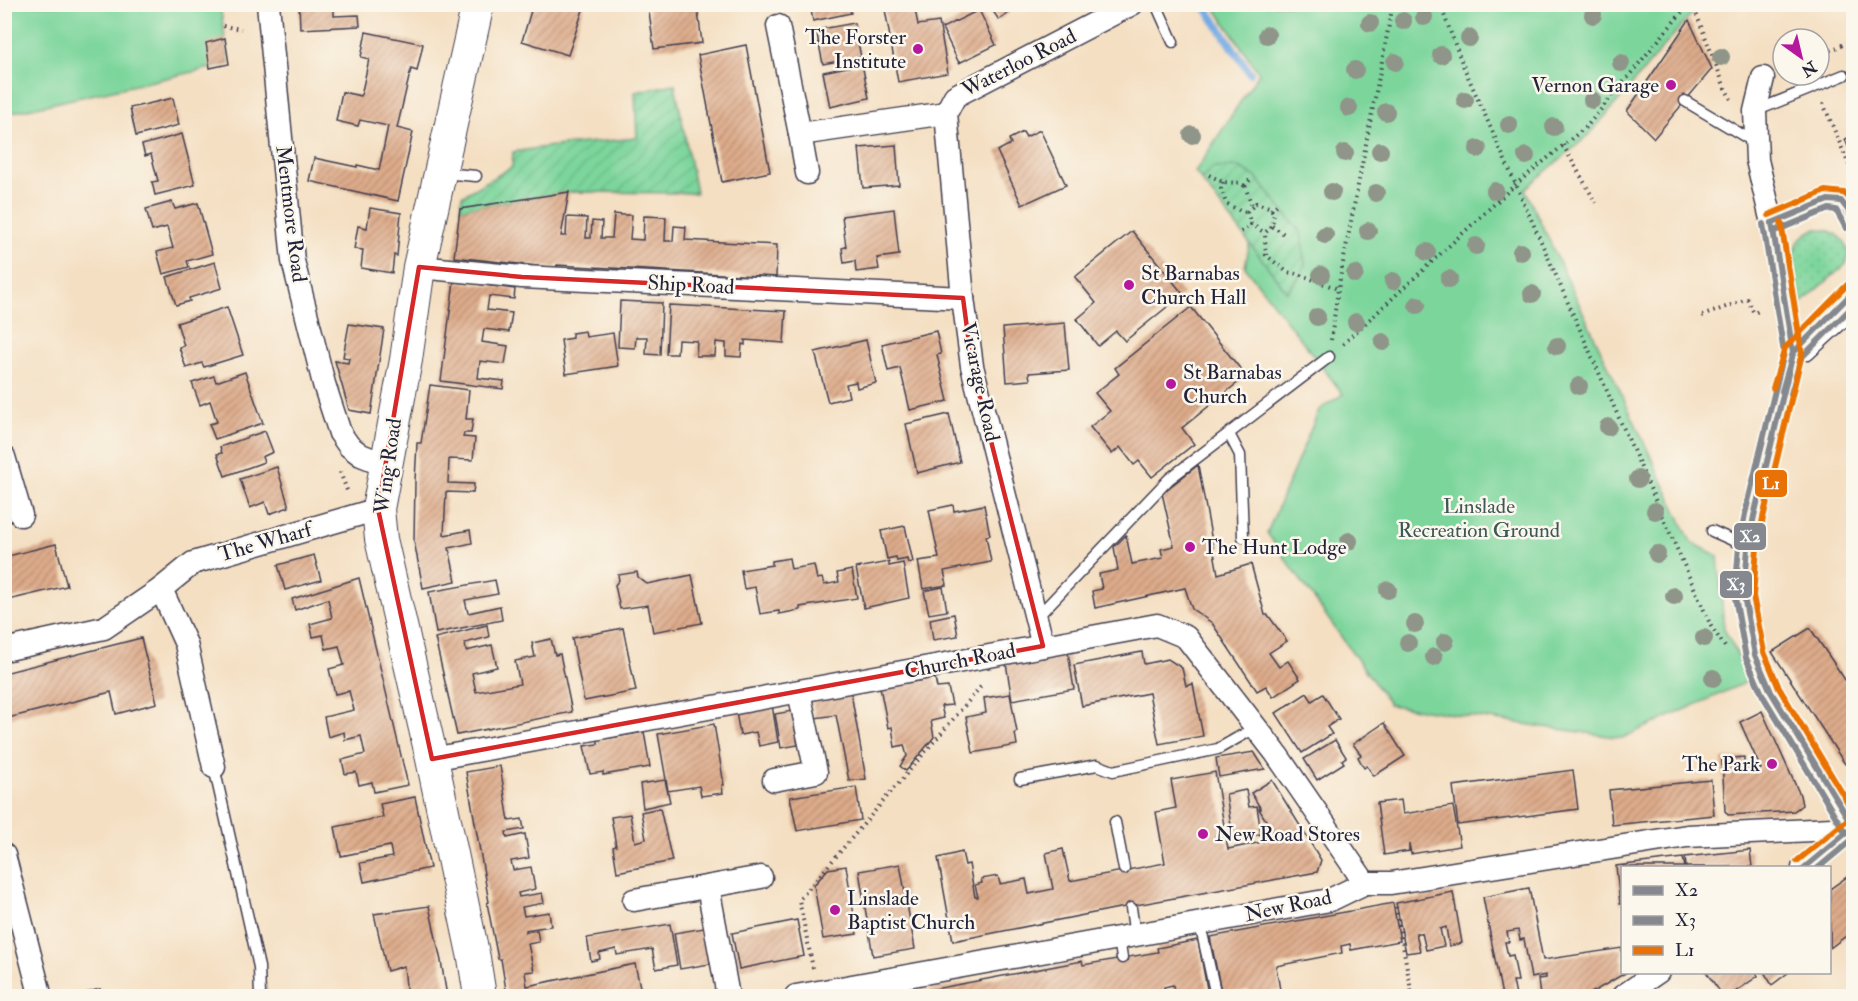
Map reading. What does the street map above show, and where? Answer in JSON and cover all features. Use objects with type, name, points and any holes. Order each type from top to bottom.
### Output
[{"type":"street","name":"Mentmore Road","points":[[268,4],[293,261],[324,384],[340,433],[349,446],[360,455],[386,465]]},
{"type":"street","name":"Wing Road","points":[[478,4],[419,267],[406,360],[378,509],[384,553],[432,759],[480,996]]},
{"type":"street","name":"Waterloo Road","points":[[946,113],[955,96],[1132,4]]},
{"type":"street","points":[[778,26],[807,173]]},
{"type":"street","points":[[1763,78],[1755,111],[1757,159],[1772,223],[1792,353],[1748,547],[1744,596],[1755,656],[1771,692],[1853,828],[1804,866]]},
{"type":"street","points":[[800,134],[946,113]]},
{"type":"street","name":"Vicarage Road","points":[[946,113],[963,298],[972,366],[1043,646]]},
{"type":"street","name":"Ship Road","points":[[419,267],[522,277],[963,298]]},
{"type":"street","points":[[4,457],[21,515]]},
{"type":"street","name":"The Wharf","points":[[4,650],[104,628],[161,590],[193,563],[378,509]]},
{"type":"street","points":[[161,590],[186,644],[214,766]]},
{"type":"street","name":"Church Road","points":[[432,759],[1157,625],[1185,637],[1275,752],[1365,883]]},
{"type":"street","points":[[774,780],[816,772],[799,692]]},
{"type":"street","name":"New Road","points":[[796,996],[1126,945],[1200,924],[1330,900],[1365,883],[1391,883],[1687,836],[1853,828]]},
{"type":"street","points":[[4,855],[39,990]]},
{"type":"street","points":[[634,900],[761,877]]},
{"type":"street","points":[[708,887],[728,996]]},
{"type":"street","points":[[1623,996],[1655,974]]},
{"type":"lane","points":[[1156,4],[1173,42]]},
{"type":"lane","points":[[1831,81],[1844,75]]},
{"type":"lane","points":[[1755,111],[1817,87]]},
{"type":"lane","points":[[1685,101],[1756,143]]},
{"type":"lane","points":[[439,172],[476,176]]},
{"type":"lane","points":[[1772,223],[1828,200],[1840,201],[1848,210],[1854,224]]},
{"type":"lane","points":[[1792,353],[1854,290]]},
{"type":"lane","points":[[1792,353],[1808,355],[1854,312]]},
{"type":"lane","points":[[1036,617],[1169,479],[1329,357]]},
{"type":"lane","points":[[1229,434],[1240,455],[1243,537]]},
{"type":"lane","points":[[1712,531],[1748,547]]},
{"type":"lane","points":[[1020,779],[1097,765],[1113,771],[1218,749],[1255,728]]},
{"type":"lane","points":[[214,766],[259,967],[260,996]]},
{"type":"lane","points":[[1115,822],[1124,869]]},
{"type":"lane","points":[[1126,945],[1131,908]]},
{"type":"lane","points":[[1200,924],[1215,996]]},
{"type":"path","points":[[1329,357],[1338,289],[1393,4]]},
{"type":"path","points":[[1440,4],[1462,63],[1711,626],[1729,654]]},
{"type":"path","points":[[1681,4],[1694,8],[1725,88]]},
{"type":"path","points":[[1329,357],[1516,184],[1587,126],[1687,6]]},
{"type":"path","points":[[223,26],[241,29]]},
{"type":"path","points":[[1831,49],[1854,40]]},
{"type":"path","points":[[1817,87],[1854,177]]},
{"type":"path","points":[[1563,145],[1596,203]]},
{"type":"path","points":[[1209,175],[1223,182],[1240,183],[1245,186],[1252,206]]},
{"type":"path","points":[[1245,186],[1252,177]]},
{"type":"path","points":[[1223,182],[1221,189],[1226,203],[1240,211],[1247,212]]},
{"type":"path","points":[[1247,212],[1256,203],[1274,213],[1272,226],[1265,233],[1266,255],[1287,272],[1338,289]]},
{"type":"path","points":[[1271,210],[1278,204]]},
{"type":"path","points":[[1247,212],[1251,224],[1265,233]]},
{"type":"path","points":[[1241,232],[1251,224]]},
{"type":"path","points":[[1272,226],[1284,234]]},
{"type":"path","points":[[1702,316],[1747,298],[1754,313]]},
{"type":"path","points":[[819,992],[799,900],[1011,651]]},
{"type":"path","points":[[1391,883],[1412,996]]},
{"type":"highlighted area","points":[[419,267],[522,277],[963,298],[972,366],[1043,646],[432,759],[378,509]]},
{"type":"green space","points":[[4,5],[220,5],[229,64],[5,114]]},
{"type":"green space","name":"Linslade Recreation Ground","points":[[1213,5],[1699,5],[1590,134],[1525,189],[1691,542],[1718,556],[1724,629],[1751,680],[1622,738],[1390,705],[1267,533],[1319,410],[1343,394],[1245,267],[1250,241],[1195,172],[1259,73]]},
{"type":"green space","points":[[675,84],[696,193],[569,192],[460,209],[462,196],[512,167],[513,152],[637,138],[635,92]]},
{"type":"green space","points":[[1237,167],[1256,177],[1301,233],[1305,264],[1301,275],[1287,292],[1201,180],[1213,168]]},
{"type":"green space","points":[[1815,229],[1830,231],[1841,238],[1848,249],[1848,256],[1846,264],[1801,302],[1794,270],[1794,251],[1804,236]]},
{"type":"building","points":[[299,4],[334,4],[334,16],[359,15],[360,26],[300,29]]},
{"type":"building","points":[[533,4],[585,4],[568,55],[522,41]]},
{"type":"building","points":[[648,4],[697,4],[702,43],[654,49]]},
{"type":"building","points":[[810,4],[849,4],[851,13],[813,21]]},
{"type":"building","name":"The Forster Institute","points":[[884,4],[914,4],[918,25],[939,22],[948,73],[898,82]]},
{"type":"building","points":[[988,4],[1022,4],[999,20]]},
{"type":"building","points":[[979,10],[996,45],[959,63],[942,28]]},
{"type":"building","name":"Vernon Garage","points":[[1689,20],[1712,69],[1654,138],[1627,111]]},
{"type":"building","points":[[854,23],[861,57],[823,64],[816,30]]},
{"type":"building","points":[[366,32],[423,44],[417,71],[411,69],[397,128],[413,132],[398,201],[309,181],[314,158],[379,170],[388,126],[360,120],[358,126],[336,121],[342,92],[361,96],[369,59],[361,57]]},
{"type":"building","points":[[225,38],[229,64],[210,68],[206,43]]},
{"type":"building","points":[[746,45],[770,172],[722,182],[698,55]]},
{"type":"building","points":[[862,64],[869,98],[830,107],[823,72]]},
{"type":"building","points":[[173,98],[179,125],[136,136],[130,108]]},
{"type":"building","points":[[1040,130],[1066,185],[1022,205],[997,151],[1011,144],[1009,139],[1023,132],[1026,137]]},
{"type":"building","points":[[182,134],[195,185],[155,195],[152,182],[158,181],[151,154],[145,156],[142,145]]},
{"type":"building","points":[[1854,136],[1854,159],[1853,159],[1845,139]]},
{"type":"building","points":[[896,145],[899,185],[863,188],[859,148]]},
{"type":"building","points":[[569,192],[561,236],[566,236],[567,217],[587,218],[586,238],[591,238],[592,221],[602,222],[601,238],[612,238],[614,214],[632,215],[630,239],[643,240],[644,216],[666,217],[665,241],[673,241],[674,226],[686,227],[685,240],[777,245],[776,277],[557,265],[556,268],[454,257],[460,209]]},
{"type":"building","points":[[172,202],[175,209],[198,203],[212,254],[187,261],[189,267],[163,274],[157,252],[173,248],[167,227],[152,231],[146,209]]},
{"type":"building","points":[[370,208],[401,213],[397,256],[394,255],[392,273],[361,268],[363,250],[354,249],[358,226],[367,228]]},
{"type":"building","points":[[894,209],[899,255],[877,258],[879,269],[856,272],[855,261],[844,263],[842,248],[846,247],[842,216]]},
{"type":"building","name":"St Barnabas Church Hall","points":[[1132,231],[1183,294],[1125,341],[1116,331],[1098,346],[1077,319],[1096,303],[1075,277]]},
{"type":"building","points":[[215,262],[222,288],[189,298],[190,301],[176,305],[167,277]]},
{"type":"building","points":[[454,281],[515,289],[514,299],[489,296],[487,310],[512,313],[509,332],[484,329],[482,342],[508,346],[505,364],[480,361],[478,378],[504,381],[503,389],[441,381]]},
{"type":"building","points":[[620,301],[662,303],[660,355],[646,354],[647,337],[636,337],[635,348],[618,347]]},
{"type":"building","points":[[669,305],[786,311],[784,343],[745,340],[745,345],[742,344],[741,357],[726,356],[726,343],[716,342],[715,356],[696,356],[697,341],[678,340],[677,354],[666,354]]},
{"type":"building","points":[[227,307],[243,355],[204,367],[202,363],[186,368],[179,347],[184,346],[177,323]]},
{"type":"building","name":"St Barnabas Church","points":[[1191,307],[1246,376],[1182,428],[1194,444],[1152,477],[1139,461],[1134,465],[1120,447],[1112,454],[1090,427],[1110,411],[1095,393],[1119,374],[1115,368]]},
{"type":"building","points":[[1065,323],[1069,370],[1029,373],[1030,380],[1007,382],[1003,328]]},
{"type":"building","points":[[349,324],[384,329],[371,414],[349,410],[335,361],[348,363],[349,358],[343,357]]},
{"type":"building","points":[[585,331],[586,337],[613,333],[618,366],[566,374],[561,340],[572,338],[572,333]]},
{"type":"building","points":[[936,331],[941,354],[937,355],[948,401],[910,410],[900,368],[888,371],[882,344]]},
{"type":"building","points":[[866,340],[876,383],[857,388],[856,382],[846,384],[849,397],[828,402],[815,352]]},
{"type":"building","points":[[245,372],[263,423],[215,439],[209,424],[217,422],[210,401],[200,405],[192,383],[214,376],[216,382]]},
{"type":"building","points":[[430,385],[469,390],[466,419],[473,419],[471,433],[464,433],[463,437],[475,438],[473,460],[449,459],[448,483],[474,484],[473,493],[446,492],[444,535],[470,530],[472,543],[449,548],[456,581],[423,588],[414,541],[415,481],[417,443],[421,443]]},
{"type":"building","points":[[949,414],[960,462],[917,473],[906,424]]},
{"type":"building","points":[[265,431],[273,452],[262,457],[264,462],[225,476],[217,454],[222,453],[220,447]]},
{"type":"building","points":[[1198,465],[1218,574],[1251,564],[1265,615],[1268,615],[1287,641],[1269,653],[1279,667],[1288,661],[1300,679],[1273,697],[1266,686],[1257,691],[1212,623],[1192,609],[1185,588],[1095,608],[1092,591],[1102,589],[1099,574],[1118,570],[1114,547],[1126,535],[1132,564],[1163,558],[1161,549],[1174,546],[1162,493]]},
{"type":"building","points":[[277,467],[289,507],[269,514],[265,502],[250,508],[240,479]]},
{"type":"building","points":[[953,505],[954,511],[984,505],[990,535],[986,536],[991,562],[944,571],[947,585],[923,589],[918,561],[939,558],[929,510]]},
{"type":"building","points":[[905,526],[913,562],[908,563],[907,559],[897,561],[896,557],[887,559],[881,531]]},
{"type":"building","points":[[56,544],[67,586],[4,601],[4,557]]},
{"type":"building","points":[[314,555],[321,580],[285,590],[278,565]]},
{"type":"building","points":[[789,558],[791,569],[814,565],[817,579],[822,578],[824,585],[839,582],[837,573],[852,570],[857,598],[800,607],[800,610],[779,614],[779,611],[760,614],[755,587],[744,589],[741,570],[772,565],[772,561]]},
{"type":"building","points":[[889,562],[889,566],[903,563],[909,598],[864,608],[856,568]]},
{"type":"building","points":[[637,572],[638,577],[647,584],[692,575],[702,623],[653,632],[648,605],[620,609],[615,585],[619,580],[618,575]]},
{"type":"building","points":[[359,578],[408,785],[374,792],[372,782],[359,785],[356,772],[345,774],[342,760],[365,754],[361,736],[345,740],[344,732],[328,737],[324,717],[354,710],[349,691],[335,694],[329,669],[344,665],[339,646],[326,649],[323,635],[313,637],[310,624],[332,618],[328,599],[295,610],[292,599]]},
{"type":"building","points":[[495,580],[498,594],[465,600],[468,613],[500,606],[502,620],[436,633],[429,592]]},
{"type":"building","points":[[943,587],[947,611],[929,614],[924,591]]},
{"type":"building","points":[[954,614],[958,636],[933,640],[930,619]]},
{"type":"building","points":[[487,625],[489,637],[465,643],[466,651],[492,645],[497,667],[472,673],[476,692],[520,684],[515,661],[535,657],[532,643],[551,639],[555,655],[560,654],[572,712],[457,735],[435,638]]},
{"type":"building","points":[[623,628],[636,691],[584,701],[572,638]]},
{"type":"building","points":[[1810,628],[1854,693],[1854,766],[1845,764],[1772,652]]},
{"type":"building","points":[[141,638],[157,703],[116,714],[111,692],[4,719],[4,673]]},
{"type":"building","points":[[1068,652],[1074,689],[1012,700],[1006,663]]},
{"type":"building","points":[[1142,652],[1144,664],[1168,659],[1182,668],[1186,686],[1193,684],[1203,736],[1159,744],[1149,693],[1082,706],[1074,665]]},
{"type":"building","points":[[935,678],[937,688],[948,687],[952,705],[941,706],[944,718],[931,721],[934,737],[906,771],[900,766],[907,756],[904,745],[895,747],[892,727],[888,728],[880,687]]},
{"type":"building","points":[[851,693],[866,779],[849,781],[836,715],[815,718],[812,699]]},
{"type":"building","points":[[1307,693],[1312,701],[1323,694],[1339,719],[1327,727],[1332,734],[1302,753],[1276,713]]},
{"type":"building","points":[[1010,694],[1017,745],[973,753],[966,717],[986,713],[984,698]]},
{"type":"building","points":[[772,705],[778,742],[759,746],[756,732],[740,735],[736,712]]},
{"type":"building","points":[[792,711],[798,745],[781,748],[775,714]]},
{"type":"building","name":"The Park","points":[[1762,711],[1800,795],[1802,805],[1794,811],[1728,815],[1725,811],[1722,759],[1744,757],[1744,769],[1761,769],[1740,722]]},
{"type":"building","points":[[1384,723],[1405,756],[1374,776],[1367,766],[1364,768],[1358,757],[1361,755],[1353,744]]},
{"type":"building","points":[[714,724],[724,785],[722,785],[723,793],[701,796],[699,786],[668,791],[658,734]]},
{"type":"building","points":[[644,732],[650,767],[603,775],[603,772],[590,774],[584,746],[598,744],[598,740]]},
{"type":"building","points":[[1335,740],[1346,757],[1342,760],[1344,763],[1317,780],[1304,759]]},
{"type":"building","points":[[1254,752],[1265,769],[1219,777],[1216,758]]},
{"type":"building","points":[[500,766],[509,821],[522,819],[524,829],[506,832],[507,838],[525,834],[529,858],[511,861],[513,870],[531,867],[535,889],[518,893],[519,897],[542,893],[544,903],[522,907],[524,916],[549,912],[551,926],[526,930],[526,932],[537,930],[539,942],[528,944],[534,971],[525,972],[527,986],[635,964],[642,996],[507,996],[501,959],[498,959],[487,903],[489,902],[466,772]]},
{"type":"building","points":[[1573,770],[1578,809],[1458,825],[1453,786]]},
{"type":"building","points":[[1215,772],[1228,849],[1277,839],[1251,793],[1272,780],[1321,860],[1317,872],[953,941],[938,858],[962,852],[965,865],[969,864],[975,897],[978,897],[975,885],[982,883],[981,879],[998,876],[1000,884],[1026,879],[1029,894],[1053,889],[1046,853],[1063,849],[1070,881],[1165,863],[1156,812],[1176,808],[1171,780]]},
{"type":"building","points":[[665,780],[670,802],[643,808],[640,784]]},
{"type":"building","points":[[1711,780],[1714,815],[1612,825],[1609,790]]},
{"type":"building","points":[[856,787],[861,820],[797,831],[790,797]]},
{"type":"building","points":[[1246,790],[1249,807],[1257,806],[1261,834],[1233,838],[1226,794]]},
{"type":"building","points":[[415,797],[430,868],[364,882],[360,863],[392,857],[390,846],[341,856],[335,827],[383,817],[380,804]]},
{"type":"building","points":[[1401,800],[1403,814],[1453,806],[1460,846],[1411,854],[1409,844],[1409,851],[1384,855],[1377,803]]},
{"type":"building","points":[[660,808],[672,861],[617,872],[613,847],[616,846],[611,817],[630,814],[635,842],[646,839],[641,812]]},
{"type":"building","points":[[1750,850],[1752,866],[1686,866],[1685,857]]},
{"type":"building","points":[[1683,858],[1685,866],[1621,866],[1620,904],[1616,866]]},
{"type":"building","points":[[900,864],[915,949],[873,956],[859,871]]},
{"type":"building","name":"Linslade Baptist Church","points":[[846,866],[857,934],[823,939],[814,885],[828,869]]},
{"type":"building","points":[[1854,872],[1854,936],[1850,933],[1831,947],[1831,888]]},
{"type":"building","points":[[1529,888],[1543,960],[1621,948],[1621,974],[1624,974],[1586,996],[1540,996],[1538,979],[1546,978],[1546,975],[1531,978],[1524,939],[1520,940],[1518,930],[1507,932],[1509,942],[1505,942],[1508,956],[1513,955],[1518,981],[1513,981],[1516,996],[1502,996],[1483,897]]},
{"type":"building","points":[[1453,892],[1462,943],[1449,946],[1446,927],[1440,929],[1444,946],[1426,950],[1422,933],[1416,933],[1420,951],[1406,953],[1396,903]]},
{"type":"building","points":[[1393,903],[1400,941],[1351,950],[1350,944],[1341,946],[1342,953],[1276,966],[1280,990],[1250,996],[1249,990],[1222,996],[1210,937]]},
{"type":"building","points":[[429,906],[447,996],[407,996],[404,966],[387,971],[374,914]]},
{"type":"building","points":[[797,920],[804,956],[739,969],[732,933]]},
{"type":"building","points":[[670,924],[677,965],[656,969],[652,949],[617,955],[616,949],[599,953],[600,959],[591,961],[587,938]]},
{"type":"building","points":[[710,927],[716,963],[680,969],[674,933]]},
{"type":"building","points":[[1198,940],[1208,994],[1175,996],[1173,985],[1164,987],[1165,992],[1144,996],[920,996],[919,992],[1082,961],[1083,965],[1158,952],[1157,948]]},
{"type":"building","points":[[1707,974],[1757,974],[1758,976],[1729,996],[1723,996]]},
{"type":"building","points":[[1765,974],[1786,974],[1772,985]]},
{"type":"building","points":[[100,989],[102,996],[74,996]]},
{"type":"waterway","points":[[1203,4],[1250,73]]},
{"type":"transit line","name":"L1","points":[[1769,215],[1825,191],[1844,193],[1854,202]]},
{"type":"transit line","name":"X2","points":[[1772,223],[1828,200],[1841,201],[1854,223]]},
{"type":"transit line","name":"X3","points":[[1775,231],[1829,209],[1836,210],[1846,228]]},
{"type":"transit line","name":"L1","points":[[1781,222],[1802,353],[1763,518],[1757,548],[1753,596],[1764,652],[1779,688],[1854,813]]},
{"type":"transit line","name":"X2","points":[[1772,223],[1793,353],[1754,516],[1748,547],[1744,596],[1755,655],[1771,692],[1854,828]]},
{"type":"transit line","name":"X3","points":[[1763,224],[1784,353],[1745,514],[1739,546],[1735,597],[1746,658],[1763,696],[1846,834]]},
{"type":"transit line","name":"L1","points":[[1773,388],[1785,348],[1847,285]]},
{"type":"transit line","name":"X2","points":[[1782,391],[1793,353],[1854,291]]},
{"type":"transit line","name":"X3","points":[[1791,394],[1801,358],[1854,305]]},
{"type":"transit line","name":"L1","points":[[1797,861],[1846,821]]},
{"type":"transit line","name":"X2","points":[[1806,866],[1852,828]]},
{"type":"transit line","name":"X3","points":[[1820,866],[1854,838]]},
{"type":"place","name":"The Forster Institute","points":[[918,49]]},
{"type":"place","name":"Vernon Garage","points":[[1671,85]]},
{"type":"place","name":"St Barnabas Church Hall","points":[[1129,285]]},
{"type":"place","name":"St Barnabas Church","points":[[1171,384]]},
{"type":"place","name":"The Hunt Lodge","points":[[1190,547]]},
{"type":"place","name":"The Park","points":[[1772,764]]},
{"type":"place","name":"New Road Stores","points":[[1203,834]]},
{"type":"place","name":"Linslade Baptist Church","points":[[835,910]]}]
